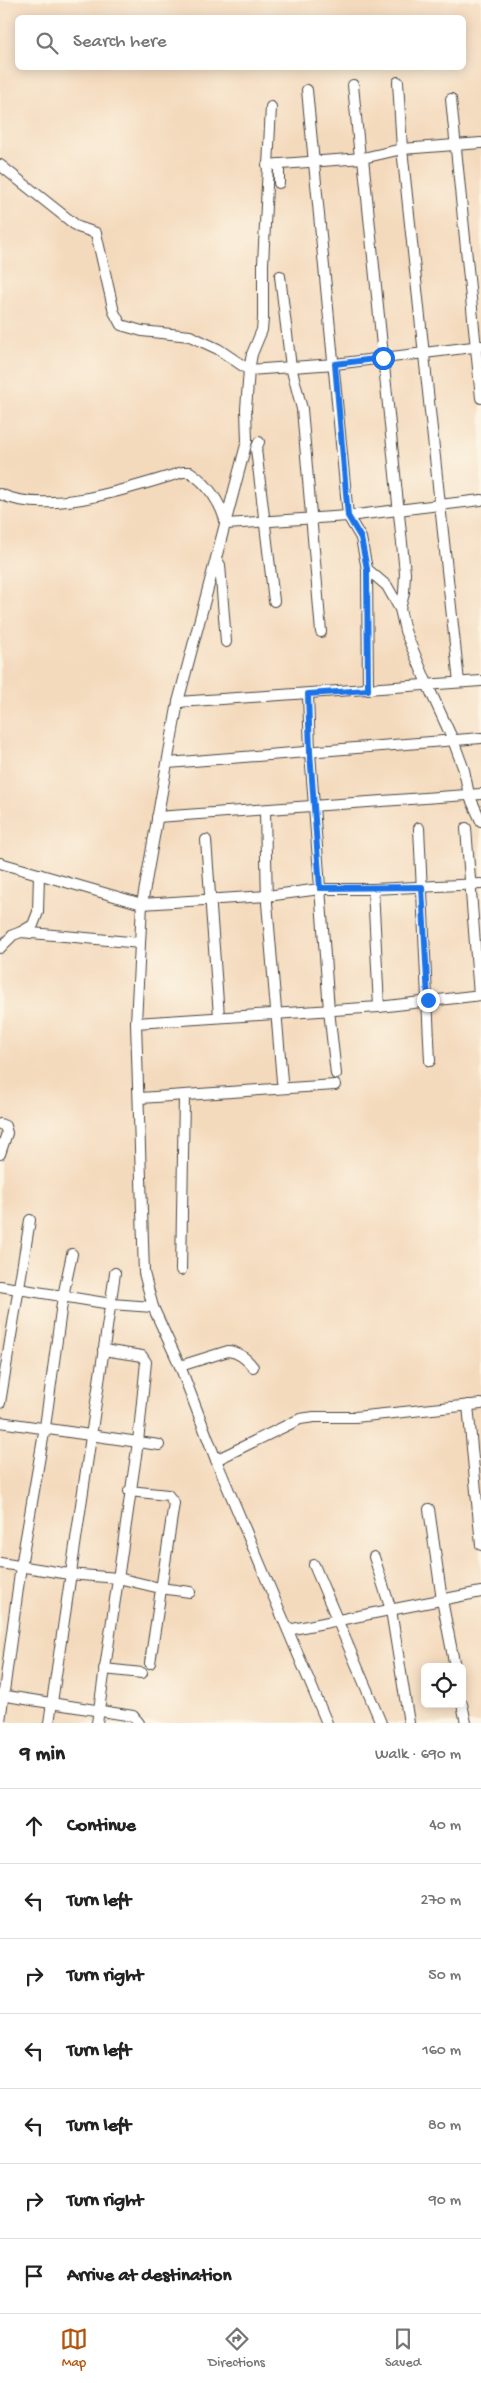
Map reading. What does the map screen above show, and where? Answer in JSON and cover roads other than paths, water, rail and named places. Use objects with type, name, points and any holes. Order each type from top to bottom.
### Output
[{"type":"street","points":[[398,82],[402,150],[460,682]]},
{"type":"street","points":[[353,85],[405,578],[404,594],[400,609]]},
{"type":"street","points":[[307,90],[335,364],[348,516],[361,538],[367,569],[368,690]]},
{"type":"street","points":[[451,99],[479,346],[481,398]]},
{"type":"street","points":[[271,107],[263,264],[263,324],[260,338],[252,354],[249,370],[246,409],[247,441],[178,702],[142,904],[136,1023],[140,1098],[144,1274],[153,1307],[180,1366],[216,1460],[327,1723]]},
{"type":"street","points":[[268,165],[361,158],[402,150],[481,143]]},
{"type":"street","points":[[279,164],[279,183]]},
{"type":"street","points":[[0,165],[78,227],[96,233],[110,298],[121,325],[142,331],[190,336],[218,348],[249,370],[335,364],[479,346]]},
{"type":"street","points":[[280,276],[291,367],[302,410],[321,632]]},
{"type":"street","points":[[259,442],[256,449],[274,601]]},
{"type":"street","points":[[0,494],[12,500],[33,503],[71,500],[129,488],[183,472],[190,472],[214,495],[221,507],[226,524]]},
{"type":"street","points":[[226,524],[348,516],[398,508],[481,500]]},
{"type":"street","points":[[216,559],[220,565],[226,642]]},
{"type":"street","points":[[367,569],[387,586],[400,609],[405,631],[453,740],[464,770],[469,794],[481,821]]},
{"type":"street","points":[[178,702],[481,681]]},
{"type":"street","points":[[140,1098],[184,1097],[335,1080],[310,752],[308,694]]},
{"type":"street","points":[[168,762],[481,738]]},
{"type":"street","points":[[156,817],[481,794]]},
{"type":"street","points":[[264,810],[267,896],[282,1081]]},
{"type":"street","points":[[419,828],[430,1061]]},
{"type":"street","points":[[136,1023],[275,1012],[379,1007],[480,994],[469,885],[466,828]]},
{"type":"street","points":[[206,840],[219,1016]]},
{"type":"street","points":[[0,863],[142,904],[267,896],[320,888],[373,889],[481,884]]},
{"type":"street","points":[[0,948],[13,935],[33,925],[38,912],[39,874]]},
{"type":"street","points":[[373,889],[379,1007]]},
{"type":"street","points":[[21,932],[140,943]]},
{"type":"street","points":[[181,1270],[184,1097]]},
{"type":"street","points":[[0,1124],[5,1126],[7,1133],[0,1154]]},
{"type":"street","points":[[0,1402],[30,1220]]},
{"type":"street","points":[[0,1721],[21,1566],[45,1427],[63,1296],[72,1254]]},
{"type":"street","points":[[49,1723],[115,1273]]},
{"type":"street","points":[[0,1286],[111,1304],[153,1307]]},
{"type":"street","points":[[97,1723],[146,1382],[145,1359],[103,1350]]},
{"type":"street","points":[[180,1366],[228,1351],[235,1352],[246,1358],[253,1366]]},
{"type":"street","points":[[216,1460],[300,1420],[314,1417],[355,1417],[481,1404]]},
{"type":"street","points":[[468,1405],[481,1545]]},
{"type":"street","points":[[0,1422],[160,1445]]},
{"type":"street","points":[[129,1491],[168,1495],[173,1500],[174,1510],[160,1588],[150,1663]]},
{"type":"street","points":[[429,1509],[442,1600],[454,1663]]},
{"type":"street","points":[[374,1557],[391,1610],[409,1723]]},
{"type":"street","points":[[0,1563],[70,1574],[118,1578],[160,1588],[190,1592]]},
{"type":"street","points":[[314,1565],[381,1723]]},
{"type":"street","points":[[288,1630],[481,1592]]},
{"type":"street","points":[[104,1669],[142,1673]]},
{"type":"street","points":[[2,1696],[133,1716],[139,1723]]},
{"type":"street","points":[[463,1708],[466,1723]]}]
